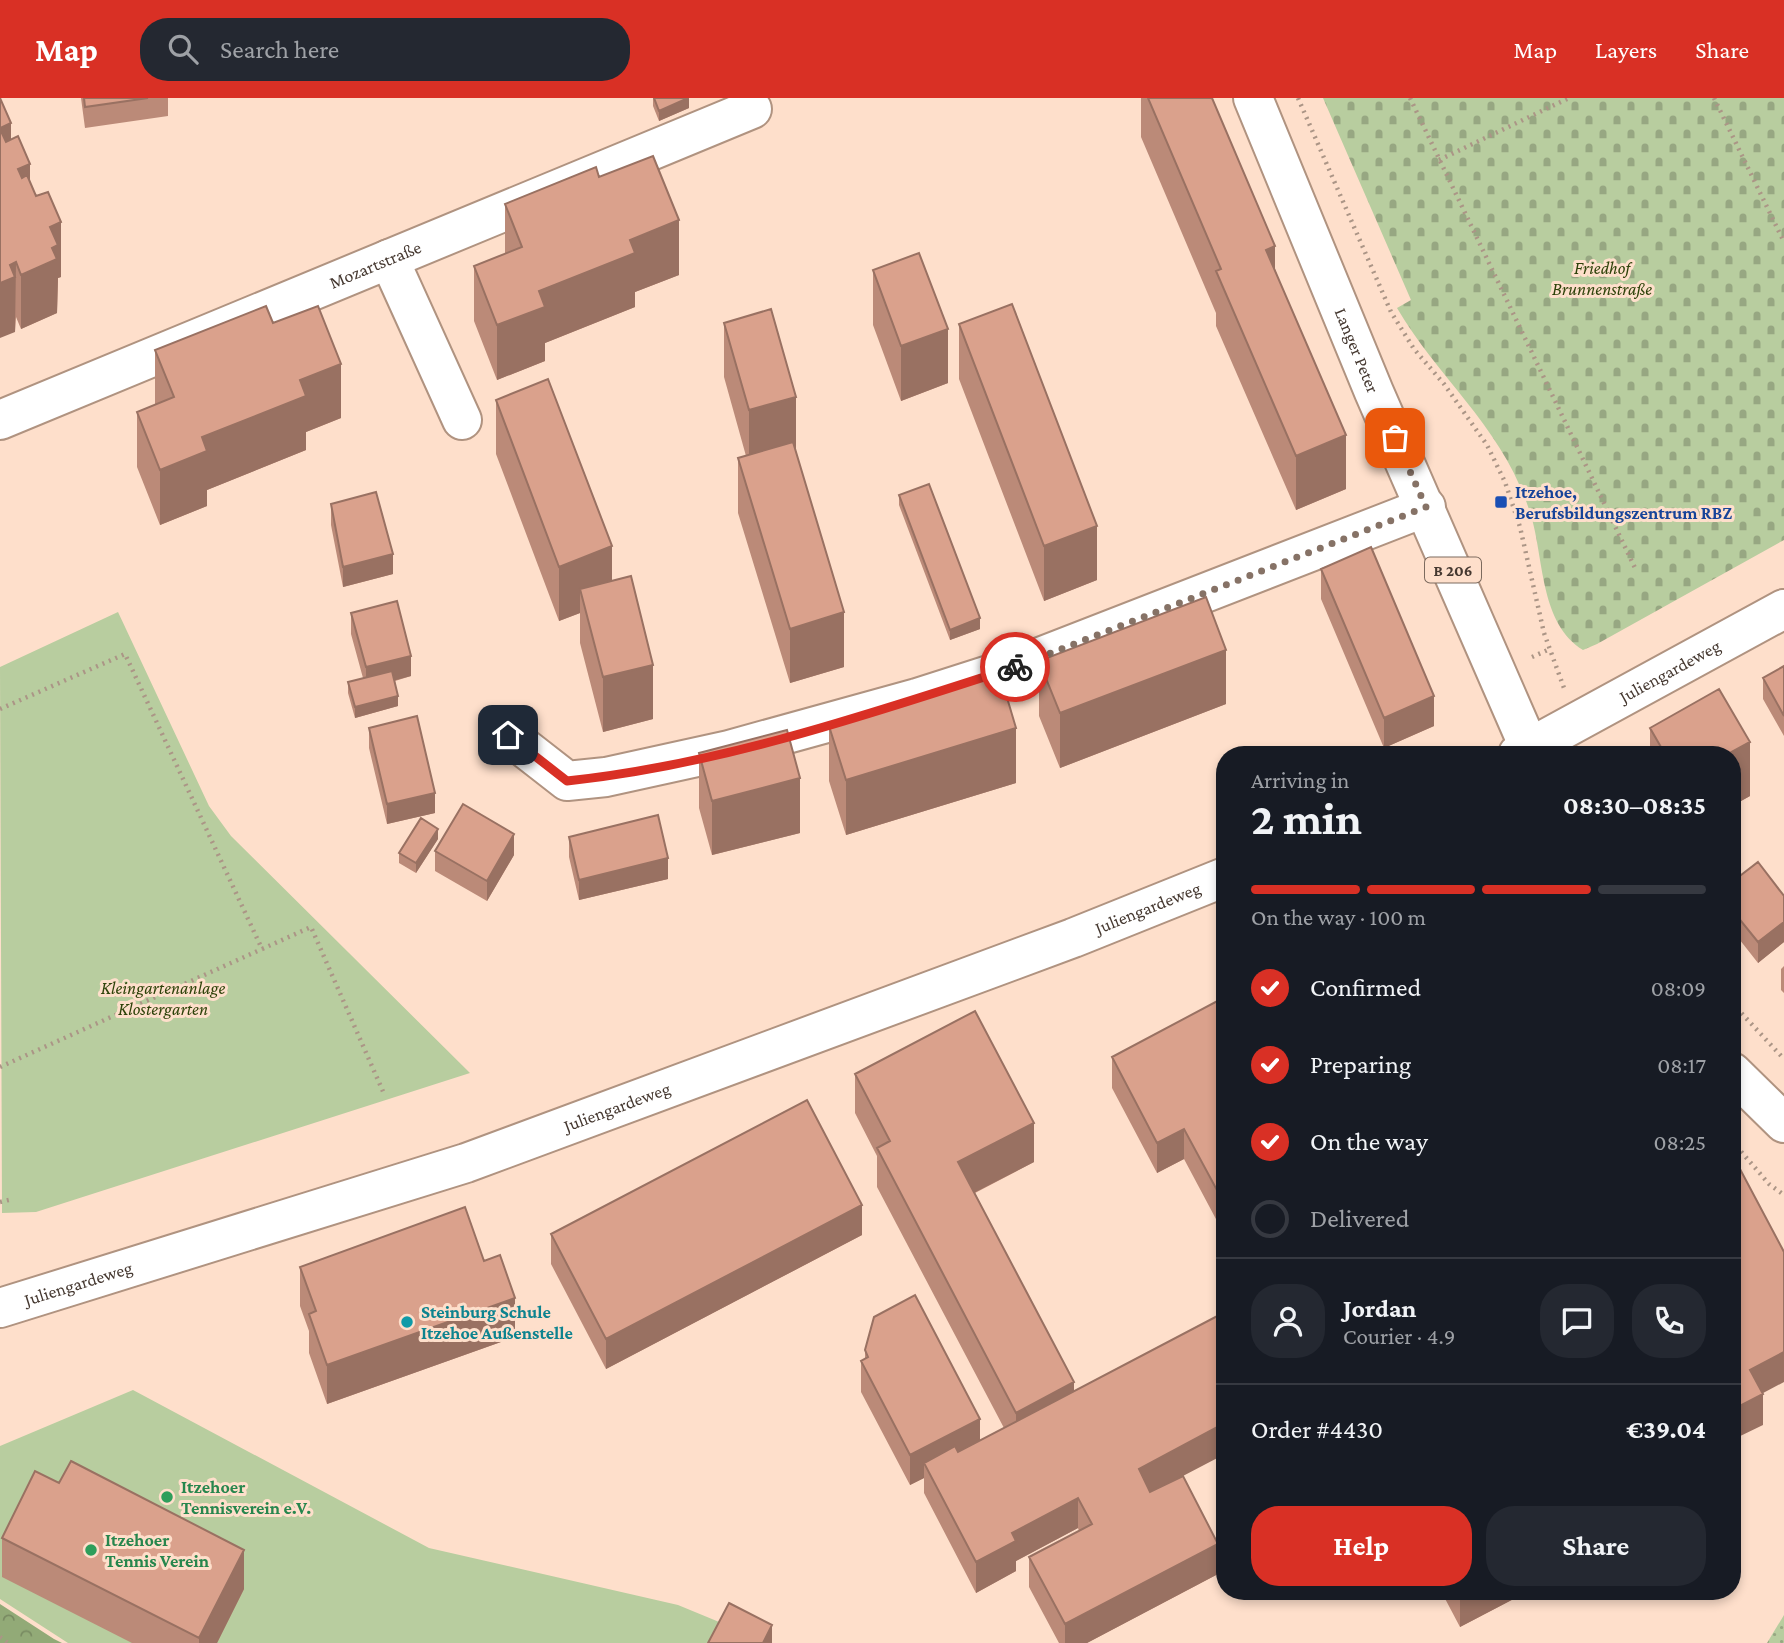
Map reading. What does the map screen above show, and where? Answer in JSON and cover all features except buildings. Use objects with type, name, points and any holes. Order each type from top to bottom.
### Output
[{"type":"street","name":"Langer Peter","points":[[1253,98],[1525,746]]},
{"type":"street","name":"Mozartstraße","points":[[0,420],[760,102]]},
{"type":"street","points":[[389,259],[462,420]]},
{"type":"street","points":[[508,735],[567,781],[606,777],[729,750],[917,698],[1017,666],[1426,507]]},
{"type":"street","name":"Juliengardeweg","points":[[1538,746],[1784,609]]},
{"type":"street","name":"Juliengardeweg","points":[[0,1308],[466,1163],[1060,943],[1216,881]]},
{"type":"street","points":[[1741,1081],[1784,1123]]},
{"type":"path","points":[[1298,98],[1391,313],[1414,349],[1444,384],[1487,445],[1505,482],[1520,527],[1529,577],[1550,649]]},
{"type":"path","points":[[1410,98],[1636,570]]},
{"type":"path","points":[[1439,160],[1569,98]]},
{"type":"path","points":[[1714,98],[1784,242]]},
{"type":"path","points":[[0,709],[125,654],[262,949]]},
{"type":"path","points":[[0,1067],[311,927],[385,1096]]},
{"type":"path","points":[[1741,1013],[1784,1059]]},
{"type":"path","points":[[1741,1151],[1769,1184],[1784,1195]]},
{"type":"path","points":[[0,1202],[13,1199]]},
{"type":"path","points":[[0,1637],[8,1643]]},
{"type":"green space","name":"Friedhof Brunnenstraße","points":[[1323,98],[1784,98],[1784,540],[1597,644],[1583,650],[1569,639],[1559,625],[1546,591],[1532,519],[1521,487],[1489,432],[1414,335],[1397,308],[1411,300]]},
{"type":"green space","name":"Kleingartenanlage Klostergarten","points":[[118,612],[209,806],[231,836],[470,1073],[36,1212],[2,1213],[0,667]]},
{"type":"green space","name":"Itzehoer Tennisverein e.V.","points":[[133,1390],[429,1548],[678,1605],[770,1643],[68,1643],[0,1599],[0,1446]]},
{"type":"green space","points":[[0,1604],[54,1639],[62,1643],[0,1643]]},
{"type":"green space","points":[[1784,1615],[1784,1643],[1767,1643]]},
{"type":"way so far","points":[[1015,667],[1426,507],[1395,438]]},
{"type":"place","name":"Itzehoe, Berufsbildungszentrum RBZ","points":[[1501,502]]},
{"type":"place","name":"Steinburg Schule Itzehoe Außenstelle","points":[[407,1322]]},
{"type":"place","name":"Itzehoer Tennisverein e.V.","points":[[167,1497]]},
{"type":"place","name":"Itzehoer Tennis Verein","points":[[91,1550]]},
{"type":"route","points":[[508,735],[567,781],[606,777],[785,736],[1015,667]]}]
